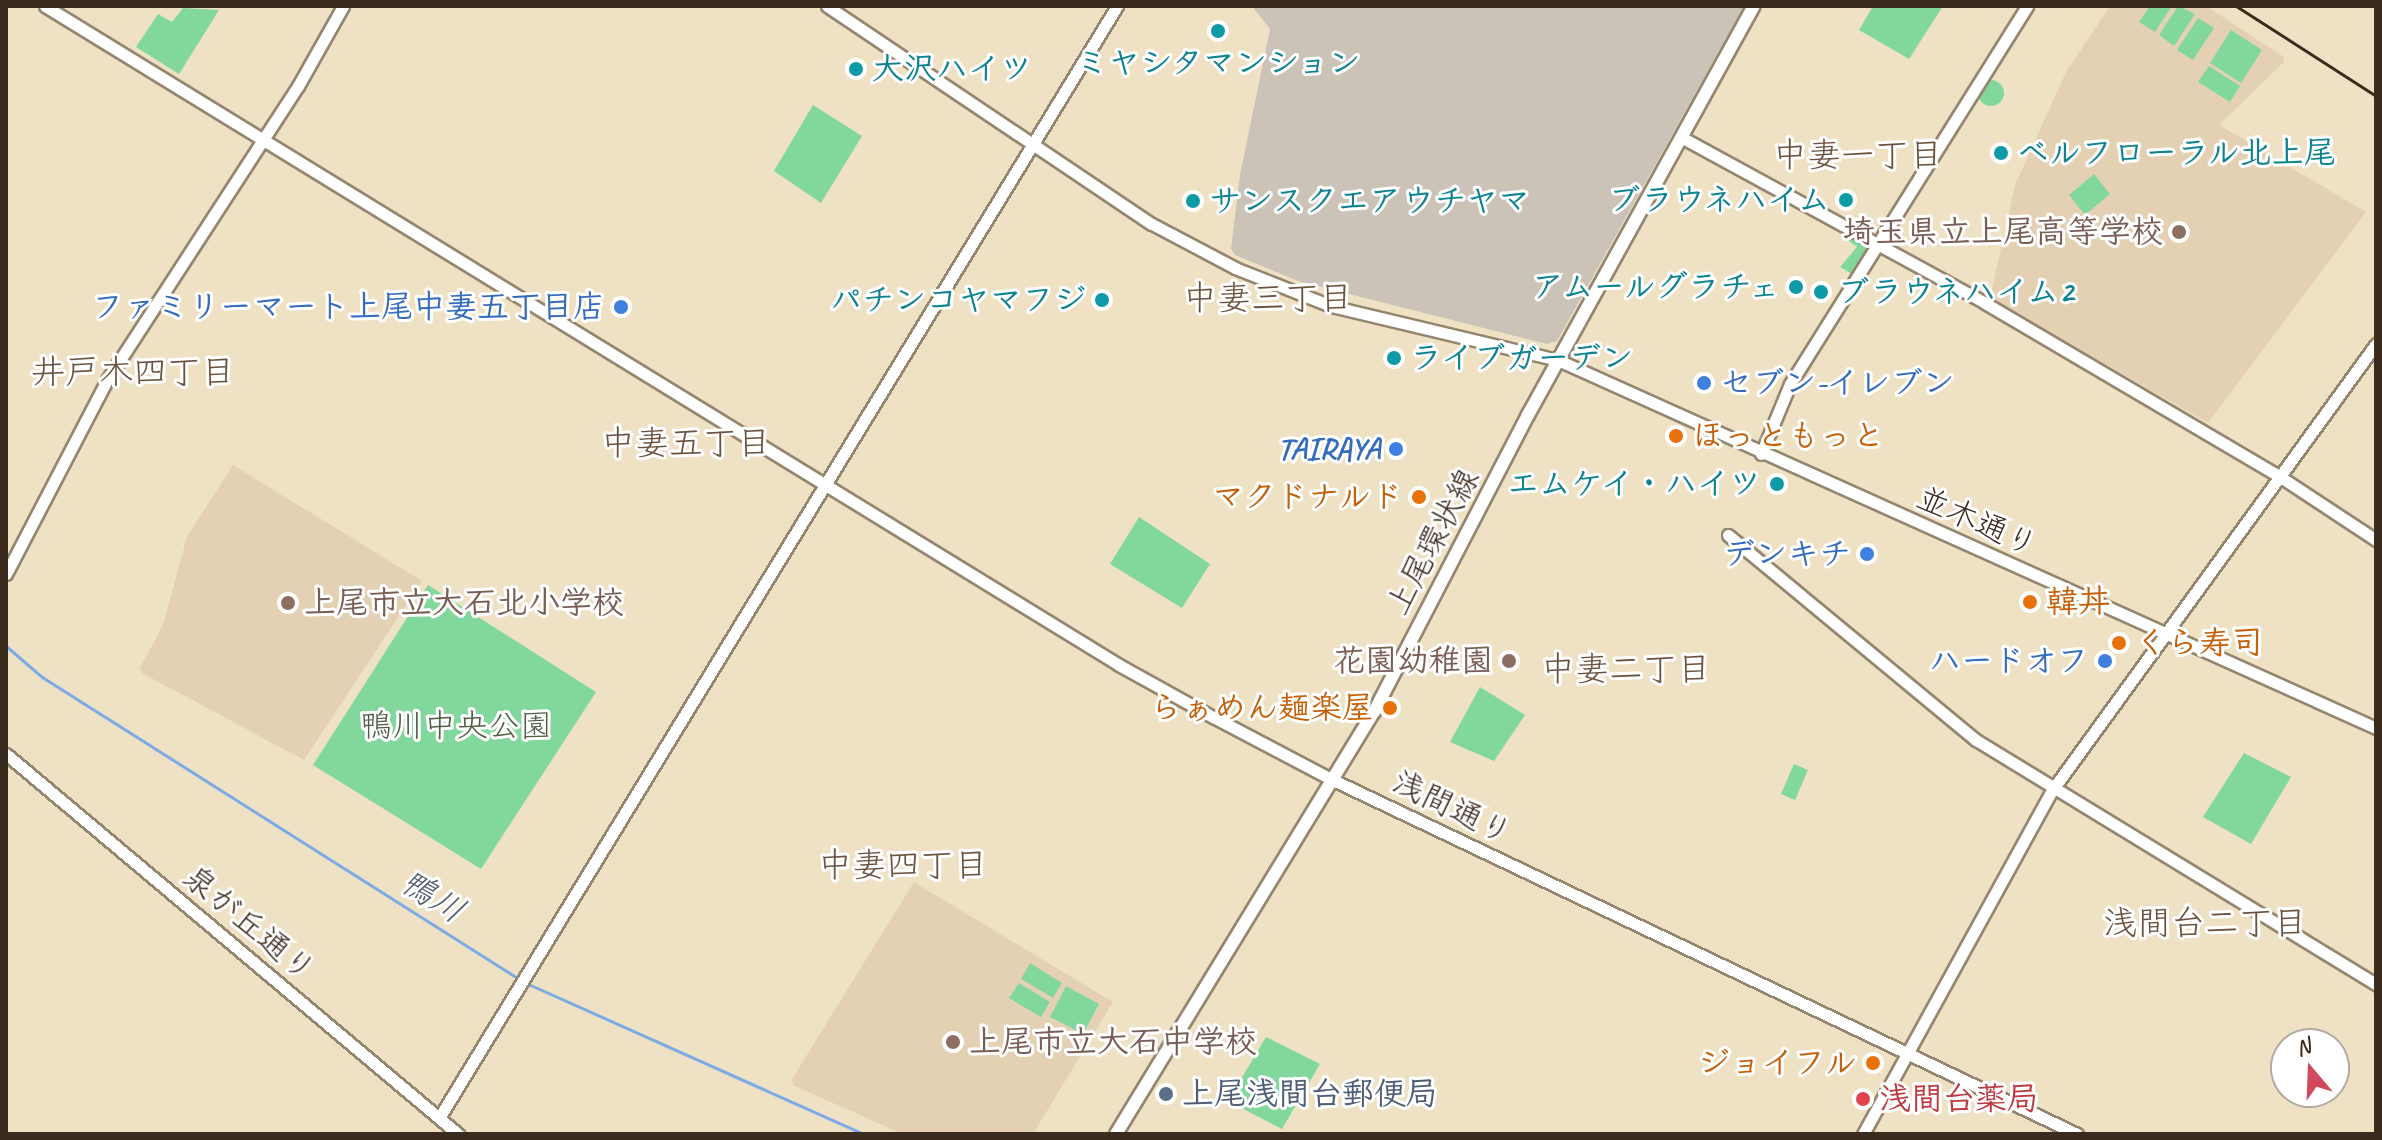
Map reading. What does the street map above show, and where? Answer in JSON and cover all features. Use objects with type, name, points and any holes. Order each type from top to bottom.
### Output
[{"type":"main road","name":"上尾環状線","points":[[1116,1134],[1333,780],[1558,360],[1754,6]]},
{"type":"street","name":"浅間通り","points":[[45,6],[1119,665],[1333,780],[2077,1134]]},
{"type":"street","points":[[6,574],[114,370],[263,140],[343,6]]},
{"type":"street","name":"並木通り","points":[[827,6],[1152,224],[1292,292],[1558,360],[1761,454],[2376,728]]},
{"type":"street","points":[[439,1118],[828,485],[1117,6]]},
{"type":"street","points":[[1761,454],[1790,384],[2027,6]]},
{"type":"street","points":[[1681,137],[1876,243],[2279,476],[2376,540]]},
{"type":"street","points":[[1863,1134],[2053,789],[2376,344]]},
{"type":"street","points":[[1728,535],[1976,740],[2376,984]]},
{"type":"street","name":"泉が丘通り","points":[[6,754],[458,1134]]},
{"type":"shaded area","points":[[1252,6],[1744,6],[1557,341],[1547,344],[1298,281],[1235,255],[1231,249],[1240,175],[1270,29]]},
{"type":"shaded area","name":"埼玉県立上尾高等学校","points":[[2110,6],[2206,6],[2284,57],[2284,62],[2219,125],[2366,212],[2208,423],[1990,298],[2015,185],[2066,72]]},
{"type":"shaded area","name":"上尾市立大石北小学校","points":[[233,465],[422,581],[304,760],[142,673],[140,668],[163,625],[187,537]]},
{"type":"shaded area","name":"上尾市立大石中学校","points":[[914,882],[1113,1002],[1033,1134],[902,1134],[793,1085],[792,1079]]},
{"type":"green space","points":[[1873,6],[1943,6],[1909,59],[1859,30]]},
{"type":"green space","points":[[2150,6],[2172,6],[2155,32],[2139,22]]},
{"type":"green space","points":[[2178,6],[2195,14],[2174,46],[2159,35]]},
{"type":"green space","points":[[183,8],[219,10],[179,74],[136,47],[158,14],[172,22]]},
{"type":"green space","points":[[2198,18],[2214,28],[2193,60],[2177,50]]},
{"type":"green space","points":[[2231,30],[2262,50],[2241,83],[2210,63]]},
{"type":"green space","points":[[2209,66],[2240,86],[2230,102],[2198,82]]},
{"type":"green space","points":[[1991,80],[2000,84],[2004,93],[2000,102],[1991,106],[1982,102],[1978,93],[1982,84]]},
{"type":"green space","points":[[813,105],[862,136],[821,203],[774,171]]},
{"type":"green space","points":[[2094,174],[2110,194],[2085,215],[2069,195]]},
{"type":"green space","points":[[1849,235],[1868,249],[1852,274],[1840,267],[1857,247],[1846,239]]},
{"type":"green space","points":[[1139,517],[1210,564],[1182,608],[1110,564]]},
{"type":"green space","name":"鴨川中央公園","points":[[428,585],[596,692],[481,869],[313,765]]},
{"type":"green space","points":[[1480,687],[1525,715],[1494,761],[1450,742]]},
{"type":"green space","points":[[2244,753],[2291,777],[2251,844],[2203,817]]},
{"type":"green space","points":[[1794,764],[1808,770],[1795,800],[1781,794]]},
{"type":"green space","points":[[1030,963],[1062,983],[1053,998],[1021,979]]},
{"type":"green space","points":[[1019,983],[1050,1002],[1041,1017],[1009,998]]},
{"type":"green space","points":[[1066,986],[1099,1004],[1083,1034],[1050,1017]]},
{"type":"green space","points":[[1266,1037],[1320,1064],[1282,1129],[1228,1101]]},
{"type":"waterway","name":"鴨川","points":[[6,646],[42,677],[519,979]]},
{"type":"waterway","name":"鴨川","points":[[526,983],[863,1134]]},
{"type":"railway","points":[[2236,6],[2376,96]]},
{"type":"place","name":"ミヤシタマンション","points":[[1218,31]]},
{"type":"place","name":"大沢ハイツ","points":[[856,69]]},
{"type":"place","name":"ベルフローラル北上尾","points":[[2001,153]]},
{"type":"place","name":"ブラウネハイム","points":[[1846,200]]},
{"type":"place","name":"サンスクエアウチヤマ","points":[[1193,201]]},
{"type":"place","name":"埼玉県立上尾高等学校","points":[[2179,232]]},
{"type":"place","name":"アムールグラチェ","points":[[1796,287]]},
{"type":"place","name":"ブラウネハイム2","points":[[1821,292]]},
{"type":"place","name":"パチンコヤマフジ","points":[[1102,300]]},
{"type":"place","name":"ファミリーマート上尾中妻五丁目店","points":[[621,307]]},
{"type":"place","name":"ライブガーデン","points":[[1394,358]]},
{"type":"place","name":"セブン-イレブン","points":[[1704,383]]},
{"type":"place","name":"ほっともっと","points":[[1676,436]]},
{"type":"place","name":"TAIRAYA","points":[[1396,449]]},
{"type":"place","name":"エムケイ・ハイツ","points":[[1777,484]]},
{"type":"place","name":"マクドナルド","points":[[1419,497]]},
{"type":"place","name":"デンキチ","points":[[1867,554]]},
{"type":"place","name":"韓丼","points":[[2030,602]]},
{"type":"place","name":"上尾市立大石北小学校","points":[[288,603]]},
{"type":"place","name":"くら寿司","points":[[2119,643]]},
{"type":"place","name":"花園幼稚園","points":[[1509,661]]},
{"type":"place","name":"ハードオフ","points":[[2105,661]]},
{"type":"place","name":"らぁめん麺楽屋","points":[[1390,708]]},
{"type":"place","name":"上尾市立大石中学校","points":[[953,1042]]},
{"type":"place","name":"ジョイフル","points":[[1873,1063]]},
{"type":"place","name":"上尾浅間台郵便局","points":[[1166,1094]]},
{"type":"place","name":"浅間台薬局","points":[[1863,1099]]},
{"type":"district","name":"中妻一丁目","points":[[1858,155]]},
{"type":"district","name":"中妻三丁目","points":[[1268,298]]},
{"type":"district","name":"井戸木四丁目","points":[[133,372]]},
{"type":"district","name":"中妻五丁目","points":[[686,443]]},
{"type":"district","name":"中妻二丁目","points":[[1626,669]]},
{"type":"district","name":"中妻四丁目","points":[[903,865]]},
{"type":"district","name":"浅間台二丁目","points":[[2205,923]]}]
